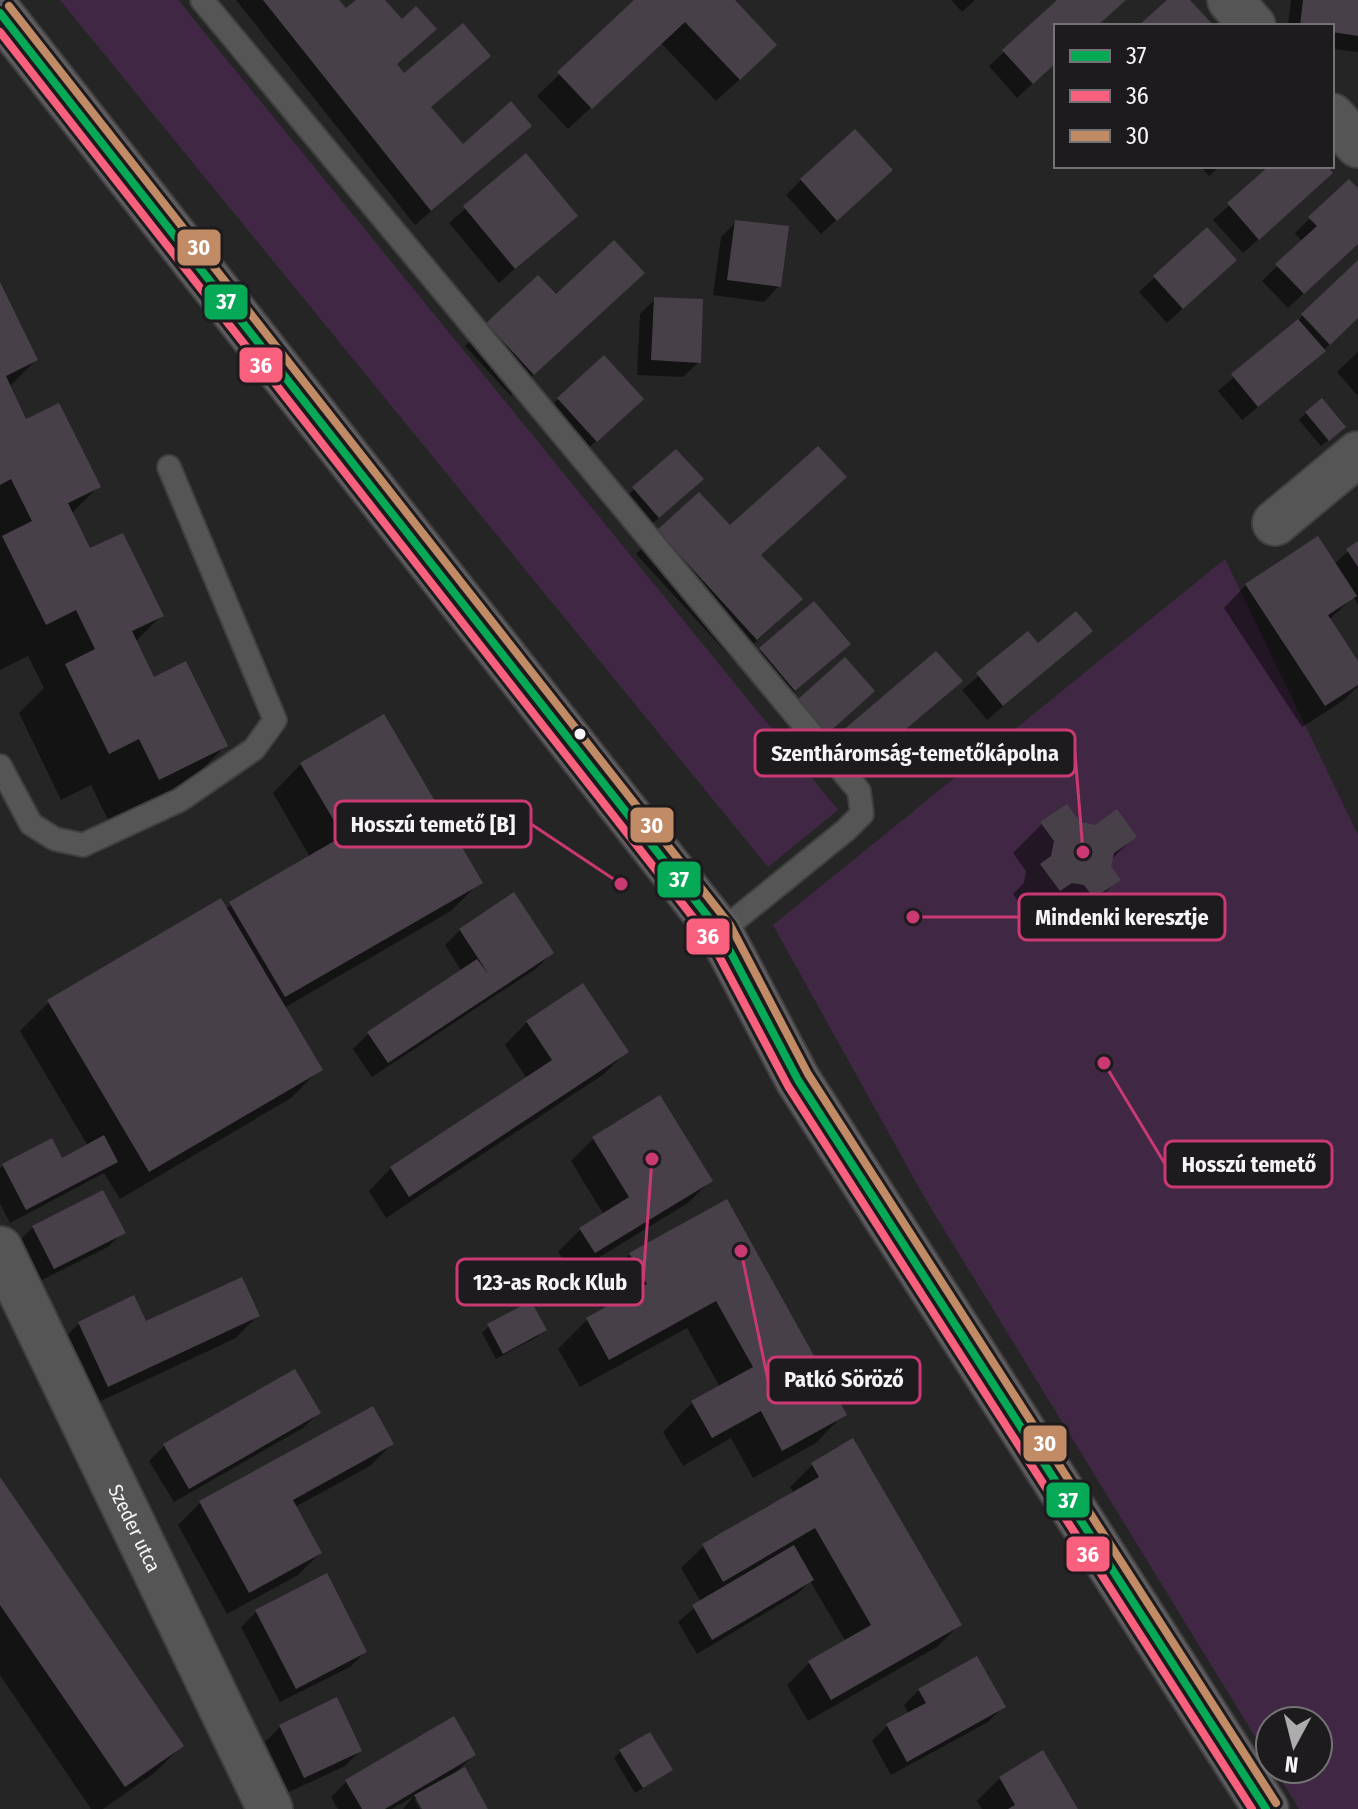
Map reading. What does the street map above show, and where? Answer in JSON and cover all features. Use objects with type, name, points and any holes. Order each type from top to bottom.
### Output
[{"type":"main road","points":[[0,13],[720,932],[798,1080],[1266,1809]]},
{"type":"street","points":[[1230,0],[1251,24]]},
{"type":"street","points":[[1334,118],[1358,145]]},
{"type":"street","points":[[1275,523],[1358,454]]},
{"type":"street","name":"Szeder utca","points":[[0,1249],[270,1809]]},
{"type":"lane","points":[[202,0],[859,791],[862,814],[720,932]]},
{"type":"lane","points":[[0,766],[31,824],[55,839],[83,845],[180,800],[254,749],[275,720],[169,467]]},
{"type":"shaded area","points":[[60,0],[178,0],[838,810],[768,867]]},
{"type":"shaded area","points":[[1225,559],[1358,835],[1358,1809],[1299,1809],[1285,1785],[1334,1785],[1334,1705],[1254,1705],[1254,1735],[926,1200],[773,925]]},
{"type":"building","points":[[263,0],[339,0],[346,8],[356,0],[385,0],[402,19],[416,6],[437,29],[397,64],[404,73],[463,23],[491,56],[431,107],[463,144],[511,101],[532,126],[431,211]]},
{"type":"building","points":[[634,0],[735,0],[777,45],[740,80],[685,22],[592,109],[557,72]]},
{"type":"building","points":[[1057,0],[1126,0],[1099,24],[1054,24],[1054,65],[1033,84],[1002,50]]},
{"type":"building","points":[[1167,0],[1190,0],[1212,24],[1140,24]]},
{"type":"building","points":[[1303,0],[1358,0],[1358,36],[1334,32],[1334,24],[1300,24]]},
{"type":"building","points":[[855,129],[893,170],[837,221],[800,179]]},
{"type":"building","points":[[526,153],[578,216],[515,269],[463,206]]},
{"type":"building","points":[[1267,168],[1329,168],[1333,173],[1259,240],[1227,203]]},
{"type":"building","points":[[1349,179],[1358,188],[1358,244],[1304,294],[1275,264],[1317,226],[1308,217]]},
{"type":"building","points":[[735,220],[789,226],[781,287],[727,280]]},
{"type":"building","points":[[1207,227],[1237,260],[1183,309],[1153,276]]},
{"type":"building","points":[[614,240],[645,273],[534,375],[486,323],[538,275],[556,294]]},
{"type":"building","points":[[1358,260],[1358,318],[1330,345],[1301,314]]},
{"type":"building","points":[[0,282],[38,360],[6,376],[26,419],[59,403],[101,487],[68,503],[90,548],[123,533],[164,616],[132,631],[154,677],[186,661],[228,746],[159,780],[139,739],[109,754],[65,664],[95,649],[76,610],[46,625],[2,536],[32,521],[11,479],[0,485]]},
{"type":"building","points":[[654,297],[703,299],[701,363],[651,360]]},
{"type":"building","points":[[1298,319],[1326,351],[1258,407],[1231,374]]},
{"type":"building","points":[[604,355],[644,399],[597,442],[557,398]]},
{"type":"building","points":[[1322,398],[1346,427],[1329,441],[1305,412]]},
{"type":"building","points":[[818,446],[847,477],[761,555],[803,599],[757,640],[657,530],[699,492],[730,525]]},
{"type":"building","points":[[676,449],[704,479],[659,518],[632,487]]},
{"type":"building","points":[[1318,536],[1357,596],[1328,615],[1358,661],[1358,685],[1325,706],[1245,584]]},
{"type":"building","points":[[1358,541],[1358,567],[1346,549]]},
{"type":"building","points":[[814,601],[851,644],[795,691],[759,648]]},
{"type":"building","points":[[1076,611],[1093,631],[1003,706],[976,673],[1028,631],[1038,643]]},
{"type":"building","points":[[936,651],[963,681],[860,768],[834,738]]},
{"type":"building","points":[[845,657],[875,691],[826,735],[796,701]]},
{"type":"building","points":[[384,714],[483,883],[285,997],[229,902],[343,836],[300,763]]},
{"type":"building","points":[[1067,804],[1080,822],[1095,825],[1117,809],[1137,837],[1114,853],[1111,866],[1121,880],[1094,898],[1084,885],[1072,883],[1060,891],[1040,864],[1051,856],[1054,841],[1040,822]]},
{"type":"building","points":[[514,892],[554,953],[388,1063],[367,1032],[477,959],[489,975],[459,929]]},
{"type":"building","points":[[221,898],[323,1070],[149,1172],[47,1000]]},
{"type":"building","points":[[583,983],[629,1052],[409,1197],[390,1167],[552,1060],[526,1021]]},
{"type":"building","points":[[660,1095],[713,1181],[595,1253],[579,1228],[629,1197],[592,1137]]},
{"type":"building","points":[[104,1135],[118,1162],[26,1210],[2,1164],[52,1138],[62,1158]]},
{"type":"building","points":[[103,1190],[126,1233],[54,1269],[32,1226]]},
{"type":"building","points":[[727,1199],[847,1415],[782,1451],[761,1411],[712,1438],[691,1401],[753,1367],[716,1301],[609,1360],[586,1318],[647,1284],[629,1253]]},
{"type":"building","points":[[242,1277],[260,1316],[108,1387],[78,1322],[134,1295],[146,1321]]},
{"type":"building","points":[[531,1301],[547,1330],[503,1354],[487,1324]]},
{"type":"building","points":[[295,1369],[321,1413],[189,1489],[163,1444]]},
{"type":"building","points":[[373,1406],[394,1444],[293,1500],[322,1553],[249,1593],[199,1501]]},
{"type":"building","points":[[853,1438],[962,1625],[831,1700],[808,1661],[871,1625],[815,1528],[723,1582],[702,1544],[819,1477],[811,1463]]},
{"type":"building","points":[[0,1477],[184,1746],[125,1787],[0,1605]]},
{"type":"building","points":[[794,1545],[814,1580],[712,1640],[692,1605]]},
{"type":"building","points":[[327,1573],[367,1652],[296,1689],[255,1610]]},
{"type":"building","points":[[977,1656],[1006,1707],[907,1762],[886,1724],[926,1703],[918,1689]]},
{"type":"building","points":[[337,1697],[362,1751],[304,1778],[279,1725]]},
{"type":"building","points":[[454,1716],[476,1755],[385,1809],[362,1809],[345,1780]]},
{"type":"building","points":[[650,1732],[673,1770],[643,1788],[619,1750]]},
{"type":"building","points":[[1043,1750],[1078,1809],[1008,1809],[1015,1805],[999,1777]]},
{"type":"building","points":[[465,1767],[488,1809],[422,1809],[414,1795]]},
{"type":"transit line","name":"30","points":[[9,6],[730,925],[808,1074],[1276,1803]]},
{"type":"transit line","name":"37","points":[[0,13],[720,932],[798,1080],[1266,1809]]},
{"type":"transit line","name":"36","points":[[0,32],[710,939],[788,1086],[1252,1809]]},
{"type":"place","name":"Szentháromság-temetőkápolna","points":[[1083,852]]},
{"type":"place","name":"Hosszú temető [B]","points":[[621,884]]},
{"type":"place","name":"Mindenki keresztje","points":[[913,917]]},
{"type":"place","name":"Hosszú temető","points":[[1104,1063]]},
{"type":"place","name":"123-as Rock Klub","points":[[652,1159]]},
{"type":"place","name":"Patkó Söröző","points":[[741,1251]]}]
